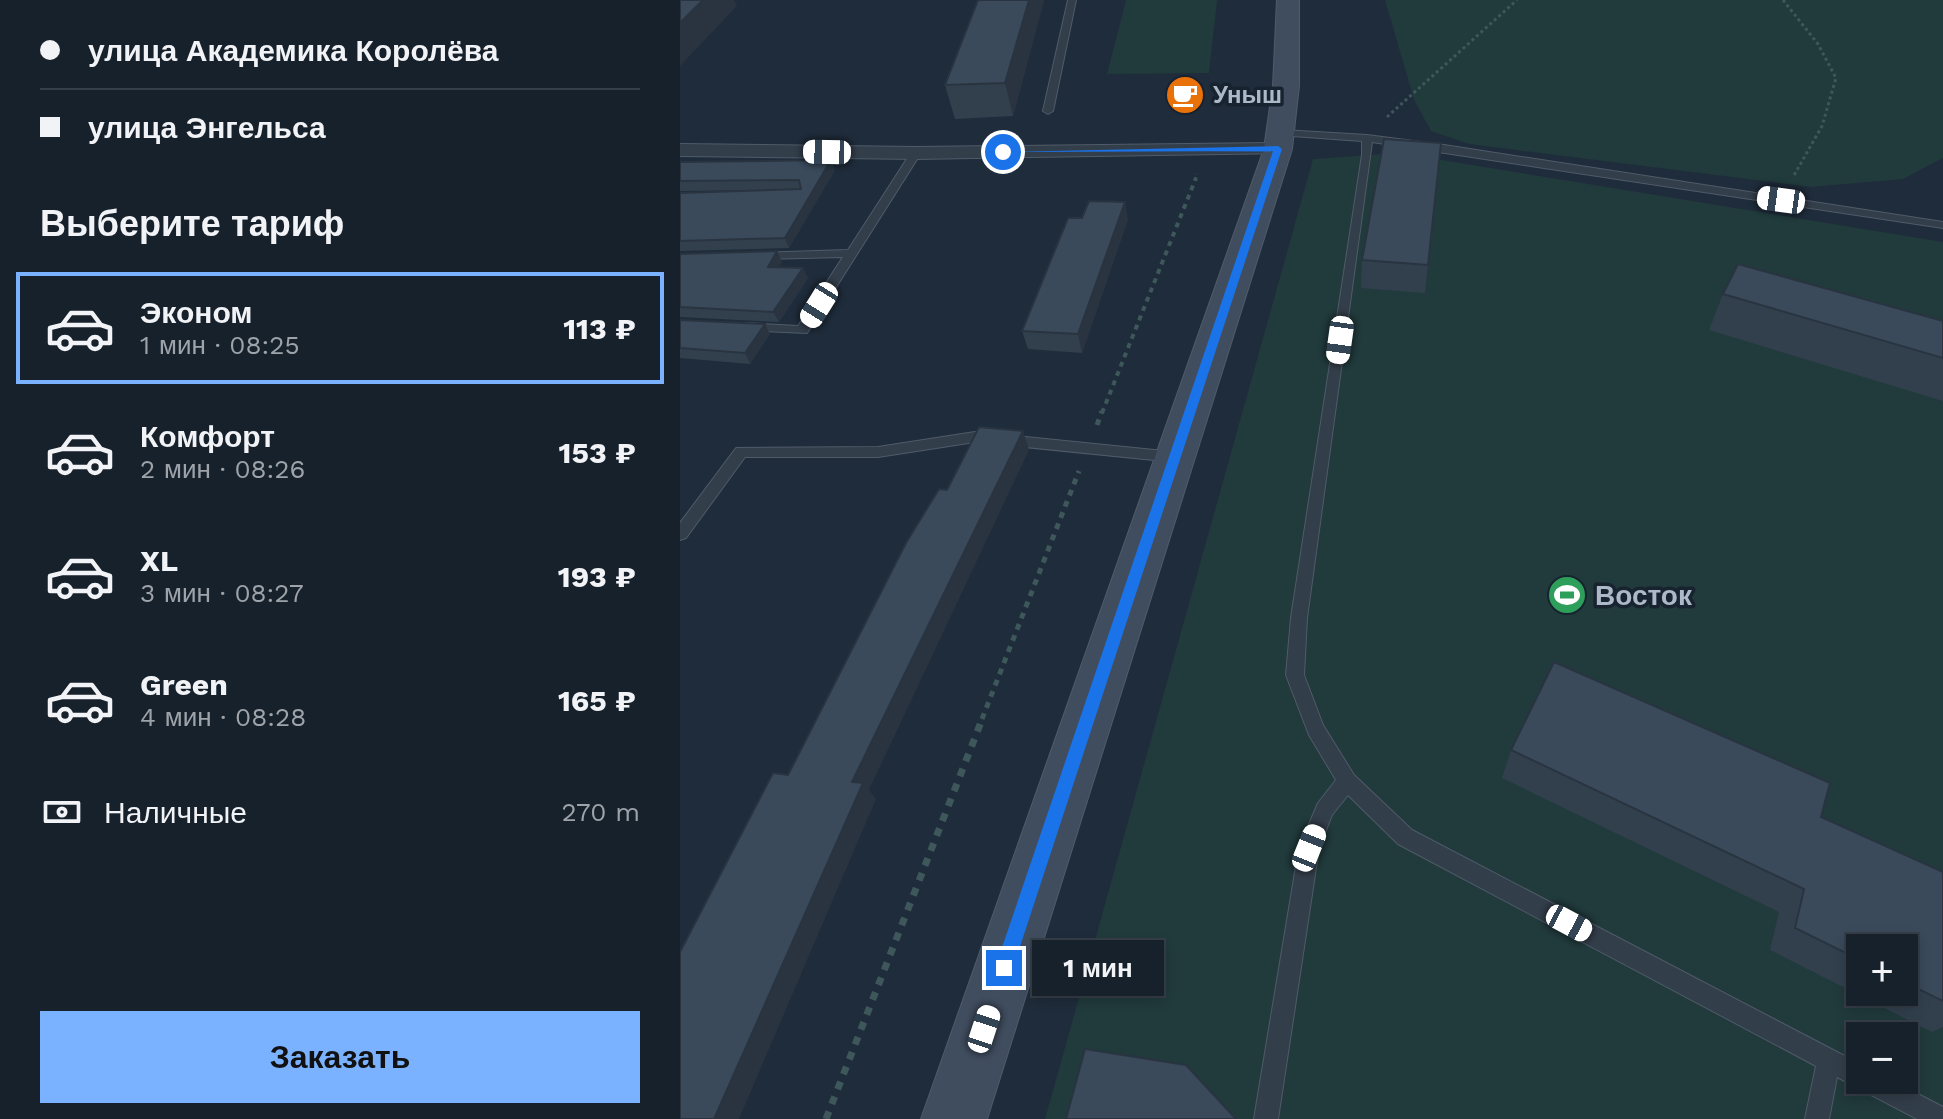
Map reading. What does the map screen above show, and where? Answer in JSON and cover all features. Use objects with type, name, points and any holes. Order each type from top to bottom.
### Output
[{"type":"main road","points":[[954,1119],[1280,141],[1288,0]]},
{"type":"street","points":[[680,150],[916,153],[1207,150],[1280,141]]},
{"type":"lane","points":[[1048,111],[1072,0]]},
{"type":"lane","points":[[1367,138],[1299,618],[1295,675],[1315,729],[1347,781],[1405,837],[1846,1069]]},
{"type":"lane","points":[[1280,141],[1367,138],[1943,225]]},
{"type":"lane","points":[[726,326],[802,330],[916,153]]},
{"type":"lane","points":[[742,255],[852,253]]},
{"type":"lane","points":[[680,534],[741,452],[878,452],[975,437],[1174,457]]},
{"type":"lane","points":[[1266,1119],[1309,848],[1325,809],[1347,781]]},
{"type":"lane","points":[[1817,1119],[1829,1060]]},
{"type":"lane","points":[[1894,1094],[1941,1119]]},
{"type":"path","points":[[1367,138],[1407,96],[1517,0]]},
{"type":"path","points":[[1781,200],[1822,126],[1836,78],[1818,44],[1783,0]]},
{"type":"path","points":[[826,1119],[1207,150]]},
{"type":"green space","points":[[1126,0],[1217,0],[1209,73],[1107,74]]},
{"type":"green space","points":[[1385,0],[1943,0],[1943,158],[1903,179],[1811,187],[1469,144],[1431,131],[1414,100]]},
{"type":"green space","name":"Восток","points":[[1399,153],[1943,242],[1943,1119],[1045,1119],[1313,159]]},
{"type":"building","points":[[680,0],[703,0],[680,23]]},
{"type":"building","points":[[978,0],[1029,0],[1005,83],[945,85]]},
{"type":"building","points":[[1384,139],[1441,143],[1428,265],[1362,260]]},
{"type":"building","points":[[831,160],[785,238],[680,241],[680,193],[801,189],[799,180],[680,181],[680,162]]},
{"type":"building","points":[[1089,201],[1125,202],[1078,334],[1022,331],[1068,218],[1082,218]]},
{"type":"building","points":[[777,251],[768,267],[803,268],[773,312],[680,307],[680,254]]},
{"type":"building","points":[[1738,264],[1943,321],[1943,358],[1723,294]]},
{"type":"building","points":[[680,320],[765,324],[745,353],[680,348]]},
{"type":"building","points":[[979,427],[1023,431],[852,782],[863,783],[714,1119],[680,1119],[680,952],[773,773],[788,775],[906,543],[939,489],[947,490]]},
{"type":"building","points":[[1554,662],[1830,783],[1821,817],[1943,872],[1943,1001],[1918,989],[1918,934],[1846,934],[1846,953],[1795,928],[1804,889],[1511,750]]},
{"type":"building","points":[[1085,1049],[1186,1065],[1236,1119],[1066,1119]]},
{"type":"place","name":"Уныш","points":[[1185,95]]},
{"type":"place","name":"Восток","points":[[1567,595]]},
{"type":"route","points":[[1003,152],[1278,149],[1004,968]]}]
